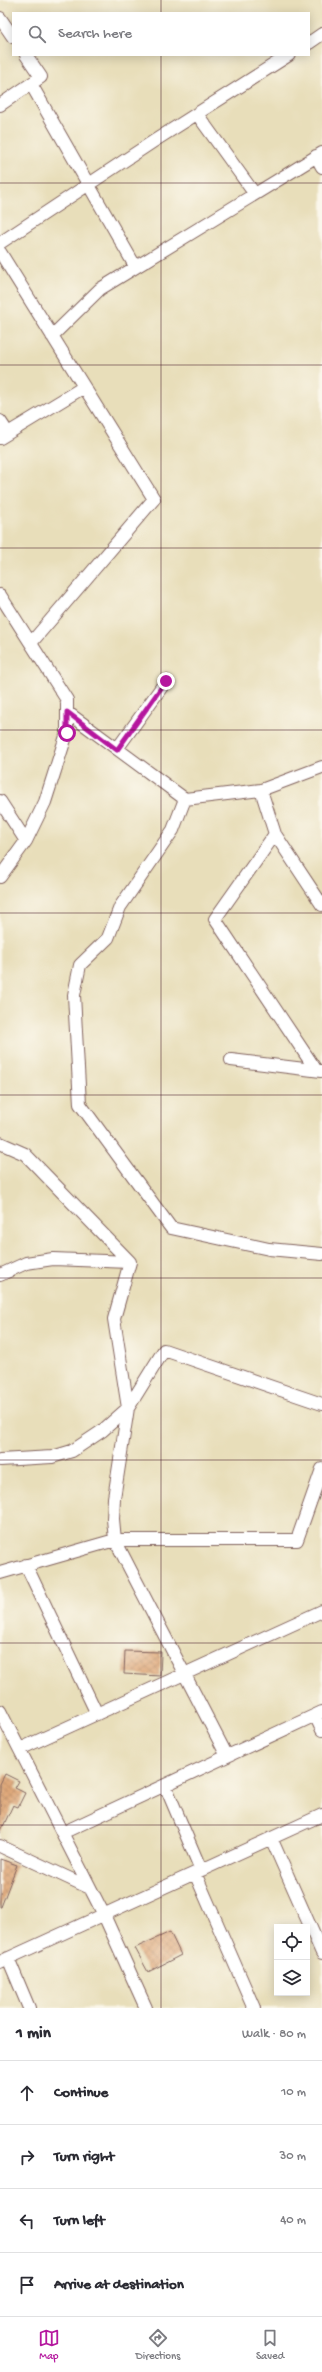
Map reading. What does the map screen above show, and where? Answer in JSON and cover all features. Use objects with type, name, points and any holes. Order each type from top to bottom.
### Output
[{"type":"street","points":[[0,18],[12,36]]},
{"type":"street","points":[[310,42],[322,34]]},
{"type":"street","points":[[0,105],[41,78],[27,56]]},
{"type":"street","points":[[0,243],[287,56]]},
{"type":"street","points":[[31,84],[135,266]]},
{"type":"street","points":[[197,114],[254,193]]},
{"type":"street","points":[[52,336],[100,289],[135,266],[319,155],[322,167]]},
{"type":"street","points":[[0,252],[154,499],[31,643]]},
{"type":"street","points":[[0,421],[4,436],[84,387]]},
{"type":"street","points":[[0,595],[67,700],[67,733],[45,802],[26,841],[0,877]]},
{"type":"street","points":[[117,750],[166,681]]},
{"type":"street","points":[[67,712],[184,799],[261,790],[322,767]]},
{"type":"street","points":[[261,790],[275,834],[322,905]]},
{"type":"street","points":[[184,799],[173,830],[120,907],[108,938],[80,965],[74,995],[80,1104],[171,1228],[269,1248],[322,1254]]},
{"type":"street","points":[[0,801],[26,841]]},
{"type":"street","points":[[275,834],[215,919],[319,1071]]},
{"type":"street","points":[[231,1060],[319,1071]]},
{"type":"street","points":[[0,1143],[25,1154],[130,1262]]},
{"type":"street","points":[[0,1275],[26,1263],[53,1259],[130,1262]]},
{"type":"street","points":[[130,1262],[114,1320],[128,1408],[114,1498],[113,1519],[115,1540],[227,1756]]},
{"type":"street","points":[[0,1460],[52,1457],[72,1451],[102,1431],[128,1408],[164,1350],[322,1404]]},
{"type":"street","points":[[0,1573],[115,1540],[297,1540],[322,1469]]},
{"type":"street","points":[[26,1565],[97,1714]]},
{"type":"street","points":[[20,1750],[322,1611]]},
{"type":"street","points":[[0,1711],[104,1915],[146,2008]]},
{"type":"street","points":[[62,1833],[319,1713],[322,1730]]},
{"type":"street","points":[[165,1785],[198,1872],[254,2008]]},
{"type":"street","points":[[29,2008],[4,1960],[322,1815]]},
{"type":"street","points":[[271,1838],[322,1953]]},
{"type":"street","points":[[0,1846],[90,1888]]},
{"type":"building","points":[[125,1651],[161,1652],[160,1676],[124,1674]]},
{"type":"building","points":[[5,1774],[19,1781],[15,1788],[25,1793],[18,1807],[13,1805],[0,1833],[0,1784]]},
{"type":"building","points":[[0,1859],[17,1865],[1,1907],[0,1907]]},
{"type":"building","points":[[170,1932],[181,1955],[148,1972],[135,1948]]},
{"type":"route","points":[[67,733],[67,712],[117,750],[166,681]]}]
